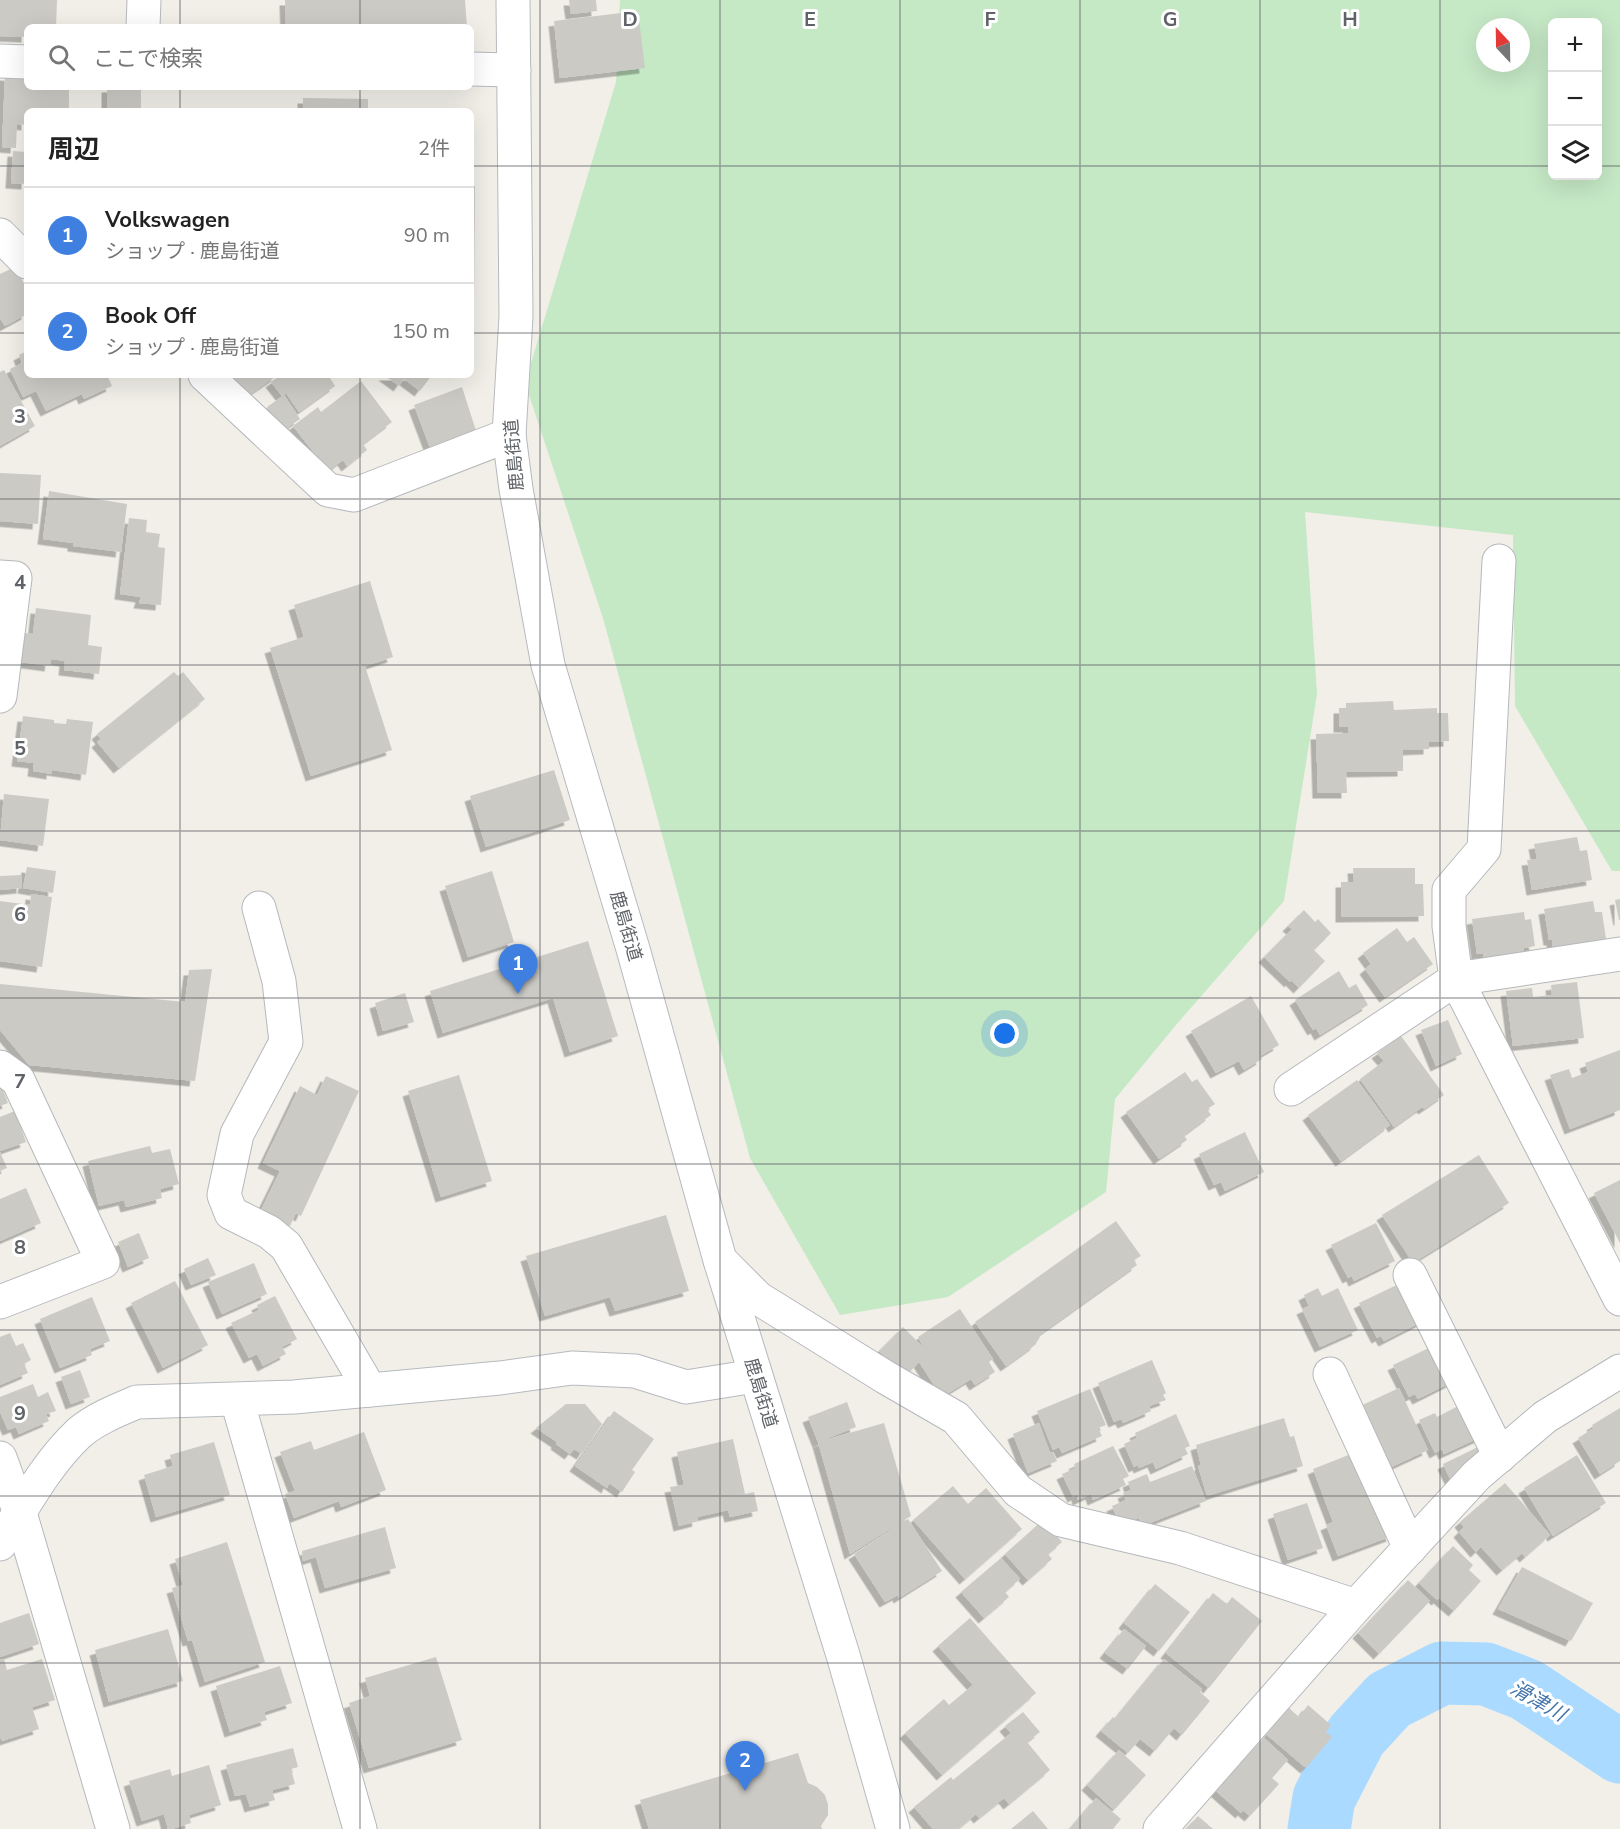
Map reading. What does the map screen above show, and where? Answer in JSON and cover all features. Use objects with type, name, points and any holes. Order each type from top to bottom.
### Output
[{"type":"street","points":[[143,24],[144,0]]},
{"type":"street","name":"鹿島街道","points":[[513,0],[516,316],[509,435],[518,500],[548,665],[633,949],[720,1260],[843,1655],[893,1829]]},
{"type":"street","points":[[0,61],[24,62]]},
{"type":"street","points":[[474,69],[514,70]]},
{"type":"street","points":[[0,235],[24,259]]},
{"type":"street","points":[[208,378],[328,490],[354,495],[509,435]]},
{"type":"street","points":[[1499,561],[1484,849],[1449,890],[1449,926],[1455,979],[1620,1299]]},
{"type":"street","points":[[0,577],[15,578],[0,696]]},
{"type":"street","points":[[259,908],[279,981],[286,1042],[237,1134],[224,1195],[231,1214],[269,1232],[286,1246],[370,1390]]},
{"type":"street","points":[[1291,1089],[1455,979],[1620,954]]},
{"type":"street","points":[[0,1067],[18,1080],[103,1262],[0,1302]]},
{"type":"street","points":[[720,1260],[758,1298],[956,1418],[1018,1491],[1061,1520],[1180,1548],[1356,1606]]},
{"type":"street","points":[[1410,1275],[1500,1456]]},
{"type":"street","points":[[0,1544],[52,1464],[80,1432],[114,1411],[137,1402],[237,1400],[370,1390],[500,1378],[572,1368],[635,1371],[686,1387],[755,1376]]},
{"type":"street","points":[[1160,1829],[1356,1606],[1478,1475],[1545,1417],[1620,1371]]},
{"type":"street","points":[[1330,1374],[1410,1548]]},
{"type":"street","points":[[237,1400],[360,1829]]},
{"type":"street","points":[[0,1458],[20,1514],[113,1829]]},
{"type":"green space","points":[[620,0],[1620,0],[1620,871],[1612,871],[1515,706],[1513,535],[1305,512],[1317,694],[1284,901],[1115,1099],[1106,1192],[948,1297],[840,1315],[750,1158],[603,618],[525,383],[616,82]]},
{"type":"building","points":[[0,0],[57,0],[56,24],[24,24],[24,37],[0,36]]},
{"type":"building","points":[[285,0],[465,0],[467,24],[286,24]]},
{"type":"building","points":[[569,0],[596,0],[597,11],[571,14]]},
{"type":"building","points":[[638,11],[645,68],[560,78],[554,21]]},
{"type":"building","points":[[5,75],[24,76],[24,90],[69,90],[69,108],[24,108],[24,125],[17,124],[16,148],[2,147]]},
{"type":"building","points":[[107,90],[141,90],[141,108],[107,108]]},
{"type":"building","points":[[303,98],[368,99],[368,108],[303,108]]},
{"type":"building","points":[[13,151],[24,152],[24,184],[11,183]]},
{"type":"building","points":[[474,186],[475,186],[474,301]]},
{"type":"building","points":[[15,267],[24,284],[24,316],[5,326],[0,318],[0,274]]},
{"type":"building","points":[[24,352],[24,378],[108,378],[112,386],[84,399],[82,394],[46,411],[36,391],[23,397],[10,369],[22,363],[19,355]]},
{"type":"building","points":[[4,370],[35,426],[0,446],[0,372]]},
{"type":"building","points":[[233,378],[274,378],[246,397]]},
{"type":"building","points":[[277,378],[330,378],[335,386],[299,412],[286,393],[282,396],[271,382]]},
{"type":"building","points":[[388,378],[430,378],[420,391],[404,379],[399,386]]},
{"type":"building","points":[[361,381],[392,422],[363,444],[367,450],[347,466],[343,460],[328,471],[293,426],[318,407],[321,412]]},
{"type":"building","points":[[462,387],[478,437],[432,453],[414,405]]},
{"type":"building","points":[[284,395],[300,419],[284,430],[267,407]]},
{"type":"building","points":[[0,473],[41,475],[38,524],[0,521]]},
{"type":"building","points":[[49,491],[127,504],[121,552],[73,546],[73,543],[43,539]]},
{"type":"building","points":[[129,518],[147,520],[146,532],[160,534],[158,547],[165,548],[161,605],[139,603],[141,597],[120,594]]},
{"type":"building","points":[[370,581],[393,657],[365,666],[392,750],[311,776],[270,648],[304,637],[294,605]]},
{"type":"building","points":[[36,608],[91,615],[88,645],[102,647],[99,674],[64,670],[65,661],[51,659],[50,666],[20,662],[24,633],[33,634]]},
{"type":"building","points":[[174,672],[178,676],[183,672],[205,699],[119,768],[97,742],[101,739],[97,734]]},
{"type":"building","points":[[1393,701],[1394,710],[1437,708],[1437,713],[1448,713],[1449,741],[1429,742],[1429,749],[1403,750],[1403,771],[1346,772],[1347,793],[1318,793],[1316,734],[1349,733],[1348,727],[1339,727],[1339,708],[1346,708],[1346,703]]},
{"type":"building","points":[[23,716],[54,720],[54,723],[66,724],[67,719],[93,722],[86,775],[52,770],[52,774],[33,771],[34,763],[17,761]]},
{"type":"building","points":[[554,770],[570,820],[486,847],[470,796]]},
{"type":"building","points":[[4,794],[49,799],[43,846],[0,840]]},
{"type":"building","points":[[1577,837],[1580,851],[1587,850],[1592,880],[1532,890],[1527,860],[1537,859],[1534,844]]},
{"type":"building","points":[[27,867],[56,871],[53,893],[23,888]]},
{"type":"building","points":[[1353,868],[1415,868],[1415,884],[1423,884],[1424,916],[1341,917],[1341,882],[1354,882]]},
{"type":"building","points":[[492,871],[514,942],[468,957],[445,886]]},
{"type":"building","points":[[22,875],[22,888],[0,890],[0,876]]},
{"type":"building","points":[[31,894],[52,897],[42,967],[0,961],[0,901],[30,905]]},
{"type":"building","points":[[1620,899],[1620,920],[1619,920],[1615,900]]},
{"type":"building","points":[[1593,901],[1595,912],[1602,912],[1606,939],[1553,947],[1552,940],[1549,940],[1544,909]]},
{"type":"building","points":[[1304,910],[1315,922],[1318,919],[1331,933],[1314,950],[1325,961],[1299,988],[1264,957],[1292,929],[1288,926]]},
{"type":"building","points":[[1524,912],[1525,920],[1531,919],[1535,946],[1524,948],[1524,952],[1484,958],[1483,953],[1477,954],[1472,919]]},
{"type":"building","points":[[1397,928],[1407,942],[1414,937],[1433,964],[1385,997],[1365,969],[1371,964],[1363,953]]},
{"type":"building","points":[[588,941],[618,1036],[570,1052],[553,998],[443,1033],[430,991]]},
{"type":"building","points":[[212,969],[195,1081],[29,1065],[0,1030],[0,984],[185,1002],[189,970]]},
{"type":"building","points":[[1339,971],[1349,988],[1356,984],[1368,1005],[1320,1035],[1316,1028],[1313,1030],[1295,1000]]},
{"type":"building","points":[[1577,982],[1584,1038],[1513,1046],[1506,991],[1532,988],[1533,997],[1552,995],[1551,985]]},
{"type":"building","points":[[405,993],[414,1022],[383,1031],[375,1003]]},
{"type":"building","points":[[1251,996],[1279,1045],[1260,1056],[1262,1059],[1244,1070],[1239,1061],[1216,1073],[1191,1031]]},
{"type":"building","points":[[1448,1020],[1462,1054],[1436,1066],[1421,1030]]},
{"type":"building","points":[[1401,1036],[1444,1095],[1394,1127],[1360,1079],[1384,1061],[1377,1053]]},
{"type":"building","points":[[1620,1050],[1620,1110],[1570,1129],[1550,1075],[1569,1069],[1572,1078],[1588,1072],[1585,1063]]},
{"type":"building","points":[[1185,1072],[1192,1082],[1197,1079],[1215,1104],[1207,1109],[1211,1115],[1184,1135],[1187,1140],[1159,1159],[1126,1112]]},
{"type":"building","points":[[459,1075],[492,1181],[441,1197],[408,1091]]},
{"type":"building","points":[[326,1076],[359,1091],[301,1216],[296,1213],[290,1226],[260,1212],[280,1171],[263,1163],[300,1086],[317,1095]]},
{"type":"building","points":[[1357,1080],[1390,1125],[1341,1161],[1308,1115]]},
{"type":"building","points":[[0,1087],[8,1103],[0,1106]]},
{"type":"building","points":[[15,1111],[26,1142],[0,1151],[0,1117]]},
{"type":"building","points":[[1245,1132],[1264,1172],[1225,1191],[1221,1182],[1214,1185],[1199,1154]]},
{"type":"building","points":[[150,1146],[152,1153],[170,1149],[179,1184],[160,1189],[162,1198],[126,1207],[124,1200],[99,1206],[88,1161]]},
{"type":"building","points":[[0,1152],[7,1168],[0,1171]]},
{"type":"building","points":[[1479,1155],[1509,1203],[1413,1263],[1382,1215]]},
{"type":"building","points":[[1620,1180],[1620,1243],[1594,1193]]},
{"type":"building","points":[[26,1188],[41,1223],[0,1241],[0,1199]]},
{"type":"building","points":[[666,1215],[689,1291],[615,1311],[610,1297],[545,1316],[526,1256]]},
{"type":"building","points":[[1116,1221],[1141,1256],[1134,1260],[1137,1265],[1039,1335],[1035,1345],[1006,1366],[975,1322]]},
{"type":"building","points":[[1376,1223],[1395,1261],[1354,1281],[1352,1276],[1348,1278],[1331,1245]]},
{"type":"building","points":[[139,1233],[149,1258],[128,1267],[118,1242]]},
{"type":"building","points":[[208,1258],[216,1275],[191,1285],[184,1269]]},
{"type":"building","points":[[254,1263],[267,1294],[222,1314],[208,1282]]},
{"type":"building","points":[[175,1281],[208,1345],[163,1368],[131,1303]]},
{"type":"building","points":[[1403,1282],[1423,1321],[1384,1341],[1381,1336],[1377,1338],[1359,1303]]},
{"type":"building","points":[[1318,1288],[1322,1296],[1338,1288],[1358,1330],[1320,1347],[1302,1309],[1309,1306],[1304,1295]]},
{"type":"building","points":[[275,1296],[297,1339],[282,1347],[286,1354],[263,1366],[257,1354],[249,1358],[231,1323],[259,1310],[257,1305]]},
{"type":"building","points":[[92,1297],[110,1341],[90,1349],[92,1355],[60,1368],[40,1319]]},
{"type":"building","points":[[960,1309],[993,1359],[989,1362],[995,1372],[975,1385],[971,1379],[942,1397],[919,1362],[905,1377],[879,1351],[903,1327],[924,1348],[918,1337]]},
{"type":"building","points":[[10,1333],[16,1346],[23,1343],[31,1360],[24,1364],[28,1373],[0,1385],[0,1337]]},
{"type":"building","points":[[1433,1346],[1452,1382],[1418,1399],[1415,1394],[1409,1397],[1393,1365]]},
{"type":"building","points":[[1152,1360],[1166,1393],[1163,1395],[1166,1400],[1149,1406],[1151,1411],[1123,1423],[1121,1419],[1114,1422],[1098,1383]]},
{"type":"building","points":[[80,1370],[90,1397],[71,1404],[61,1377]]},
{"type":"building","points":[[33,1384],[38,1397],[48,1392],[56,1411],[46,1414],[49,1421],[19,1434],[16,1427],[8,1430],[0,1412],[0,1397]]},
{"type":"building","points":[[1399,1388],[1428,1450],[1385,1470],[1356,1408]]},
{"type":"building","points":[[1090,1389],[1106,1425],[1098,1428],[1102,1436],[1062,1453],[1059,1447],[1053,1450],[1037,1411]]},
{"type":"building","points":[[847,1402],[856,1427],[818,1442],[808,1417]]},
{"type":"building","points":[[1464,1403],[1481,1437],[1444,1454],[1442,1449],[1435,1453],[1419,1420],[1435,1413],[1437,1417]]},
{"type":"building","points":[[566,1404],[585,1404],[602,1424],[582,1454],[574,1449],[570,1454],[536,1428]]},
{"type":"building","points":[[1620,1408],[1620,1461],[1600,1474],[1578,1438],[1594,1428],[1592,1425]]},
{"type":"building","points":[[614,1411],[654,1439],[632,1470],[635,1472],[622,1492],[609,1483],[607,1488],[575,1466]]},
{"type":"building","points":[[1176,1414],[1190,1446],[1185,1448],[1188,1454],[1156,1469],[1153,1462],[1139,1468],[1138,1465],[1134,1467],[1124,1444],[1137,1438],[1135,1433]]},
{"type":"building","points":[[1284,1418],[1290,1437],[1294,1436],[1303,1466],[1207,1496],[1198,1466],[1201,1465],[1196,1445]]},
{"type":"building","points":[[884,1423],[911,1516],[850,1554],[818,1442]]},
{"type":"building","points":[[1039,1423],[1050,1453],[1053,1452],[1057,1461],[1028,1473],[1013,1434]]},
{"type":"building","points":[[364,1432],[386,1490],[341,1507],[339,1501],[294,1518],[285,1494],[295,1491],[280,1452],[311,1441],[314,1450]]},
{"type":"building","points":[[733,1439],[745,1494],[754,1492],[758,1511],[730,1517],[728,1510],[697,1517],[698,1521],[679,1526],[670,1487],[684,1485],[677,1452]]},
{"type":"building","points":[[214,1442],[230,1495],[156,1517],[144,1475],[173,1466],[170,1455]]},
{"type":"building","points":[[1482,1445],[1487,1455],[1455,1489],[1443,1464]]},
{"type":"building","points":[[1113,1446],[1129,1476],[1123,1479],[1126,1485],[1093,1500],[1091,1494],[1078,1500],[1077,1495],[1073,1497],[1062,1474],[1076,1468],[1074,1464]]},
{"type":"building","points":[[1356,1452],[1392,1536],[1338,1556],[1326,1525],[1333,1522],[1313,1469]]},
{"type":"building","points":[[1577,1455],[1606,1503],[1553,1536],[1524,1488]]},
{"type":"building","points":[[1192,1466],[1206,1501],[1142,1526],[1139,1518],[1120,1525],[1112,1506],[1126,1500],[1123,1493],[1131,1490],[1128,1482],[1147,1474],[1150,1482]]},
{"type":"building","points":[[1505,1483],[1550,1535],[1525,1557],[1522,1553],[1502,1570],[1481,1547],[1476,1552],[1459,1532],[1464,1527],[1460,1522]]},
{"type":"building","points":[[953,1486],[968,1504],[986,1488],[1022,1529],[965,1579],[913,1520]]},
{"type":"building","points":[[1307,1503],[1323,1548],[1288,1560],[1273,1514]]},
{"type":"building","points":[[908,1519],[942,1571],[899,1598],[898,1595],[885,1602],[854,1554]]},
{"type":"building","points":[[1043,1520],[1062,1542],[1048,1554],[1052,1559],[1028,1580],[1005,1554]]},
{"type":"building","points":[[385,1527],[396,1568],[325,1588],[316,1557],[303,1561],[302,1551]]},
{"type":"building","points":[[227,1542],[265,1662],[205,1682],[192,1640],[188,1641],[172,1588],[183,1585],[175,1559]]},
{"type":"building","points":[[1453,1546],[1473,1565],[1469,1570],[1481,1581],[1454,1611],[1439,1598],[1437,1600],[1419,1583]]},
{"type":"building","points":[[1001,1558],[1020,1579],[1005,1592],[1009,1597],[984,1618],[961,1592]]},
{"type":"building","points":[[1522,1567],[1593,1603],[1571,1641],[1498,1609]]},
{"type":"building","points":[[1408,1580],[1430,1601],[1379,1654],[1358,1633]]},
{"type":"building","points":[[1155,1584],[1190,1612],[1159,1651],[1124,1623]]},
{"type":"building","points":[[1213,1593],[1227,1604],[1232,1597],[1262,1621],[1209,1688],[1166,1653]]},
{"type":"building","points":[[29,1613],[39,1644],[0,1657],[0,1623]]},
{"type":"building","points":[[970,1618],[1036,1693],[942,1775],[905,1733],[944,1699],[949,1705],[973,1685],[938,1646]]},
{"type":"building","points":[[168,1629],[183,1681],[109,1702],[95,1650]]},
{"type":"building","points":[[1124,1629],[1146,1646],[1128,1669],[1105,1653]]},
{"type":"building","points":[[436,1657],[462,1740],[369,1768],[349,1703],[370,1696],[365,1678]]},
{"type":"building","points":[[4,1659],[7,1670],[42,1659],[55,1700],[32,1707],[39,1729],[2,1741],[0,1736],[0,1660]]},
{"type":"building","points":[[1164,1659],[1202,1689],[1200,1692],[1210,1701],[1182,1735],[1174,1728],[1155,1751],[1140,1739],[1128,1753],[1101,1731],[1113,1717],[1115,1719]]},
{"type":"building","points":[[280,1666],[292,1703],[264,1712],[267,1720],[230,1732],[216,1686]]},
{"type":"building","points":[[1308,1705],[1331,1725],[1326,1732],[1332,1737],[1306,1768],[1267,1735],[1289,1708],[1299,1717]]},
{"type":"building","points":[[1023,1712],[1040,1732],[1027,1742],[1050,1770],[1009,1804],[1004,1798],[979,1818],[976,1814],[958,1829],[933,1829],[914,1807],[951,1777],[953,1780],[1011,1733],[1005,1726]]},
{"type":"building","points":[[1264,1738],[1288,1760],[1272,1778],[1279,1784],[1250,1816],[1243,1810],[1241,1813],[1216,1791]]},
{"type":"building","points":[[293,1748],[298,1767],[291,1769],[295,1784],[272,1790],[275,1800],[250,1807],[246,1794],[235,1796],[226,1765]]},
{"type":"building","points":[[1119,1750],[1146,1775],[1114,1810],[1087,1785]]},
{"type":"building","points":[[798,1753],[808,1783],[817,1787],[825,1795],[828,1815],[821,1826],[822,1829],[649,1829],[640,1800]]},
{"type":"building","points":[[209,1765],[221,1805],[189,1815],[191,1823],[172,1829],[168,1829],[164,1814],[142,1821],[129,1781],[170,1769],[172,1776]]},
{"type":"building","points":[[1096,1798],[1121,1819],[1113,1829],[1070,1829]]},
{"type":"building","points":[[1033,1811],[1048,1829],[1011,1829]]},
{"type":"building","points":[[1198,1816],[1213,1829],[1186,1829]]},
{"type":"waterway","name":"滑津川","points":[[1319,1829],[1324,1798],[1356,1736],[1389,1700],[1442,1673],[1486,1674],[1527,1690],[1620,1752]]},
{"type":"place","name":"Volkswagen","points":[[518,994]]},
{"type":"place","name":"Book Off","points":[[745,1791]]}]
